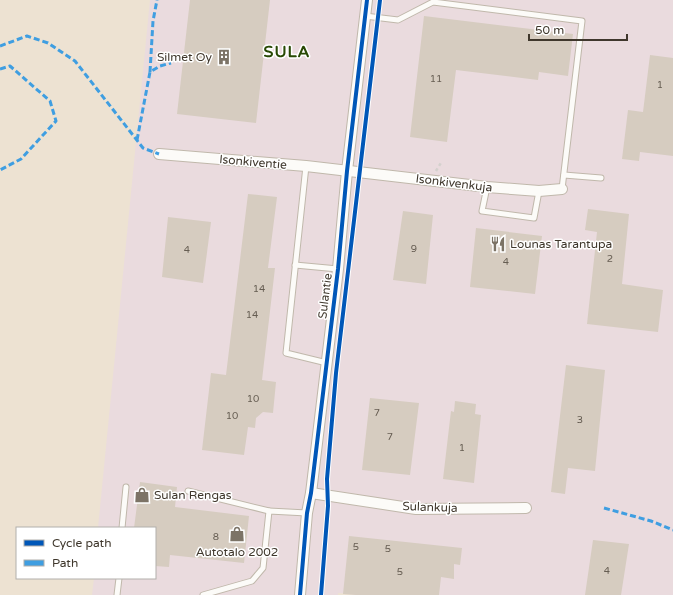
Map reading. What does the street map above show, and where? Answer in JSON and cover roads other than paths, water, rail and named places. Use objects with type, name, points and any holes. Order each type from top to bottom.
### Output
[{"type":"street","name":"Sulantie","points":[[300,595],[307,513],[311,492],[338,269],[347,171],[367,0]]},
{"type":"street","name":"Isonkiventie","points":[[159,154],[306,166],[347,171]]},
{"type":"street","name":"Isonkivenkuja","points":[[347,171],[487,187],[539,191],[562,189]]},
{"type":"street","name":"Sulankuja","points":[[311,492],[416,509],[526,508]]},
{"type":"lane","points":[[365,16],[398,20],[433,2],[582,21],[562,189]]},
{"type":"lane","points":[[306,166],[286,353],[326,363]]},
{"type":"lane","points":[[564,175],[601,178]]},
{"type":"lane","points":[[487,187],[482,211],[534,218],[539,191]]},
{"type":"lane","points":[[295,265],[338,269]]},
{"type":"lane","points":[[122,527],[126,487]]},
{"type":"lane","points":[[188,491],[269,510],[307,513]]},
{"type":"lane","points":[[203,595],[252,581],[263,568],[269,510]]},
{"type":"lane","points":[[118,595],[119,579]]},
{"type":"place","name":"Silmet Oy","points":[[224,57]]},
{"type":"place","name":"Lounas Tarantupa","points":[[498,244]]},
{"type":"place","name":"Sulan Rengas","points":[[142,495]]},
{"type":"place","name":"Autotalo 2002","points":[[237,534]]},
{"type":"district","name":"SULA","points":[[287,51]]}]
